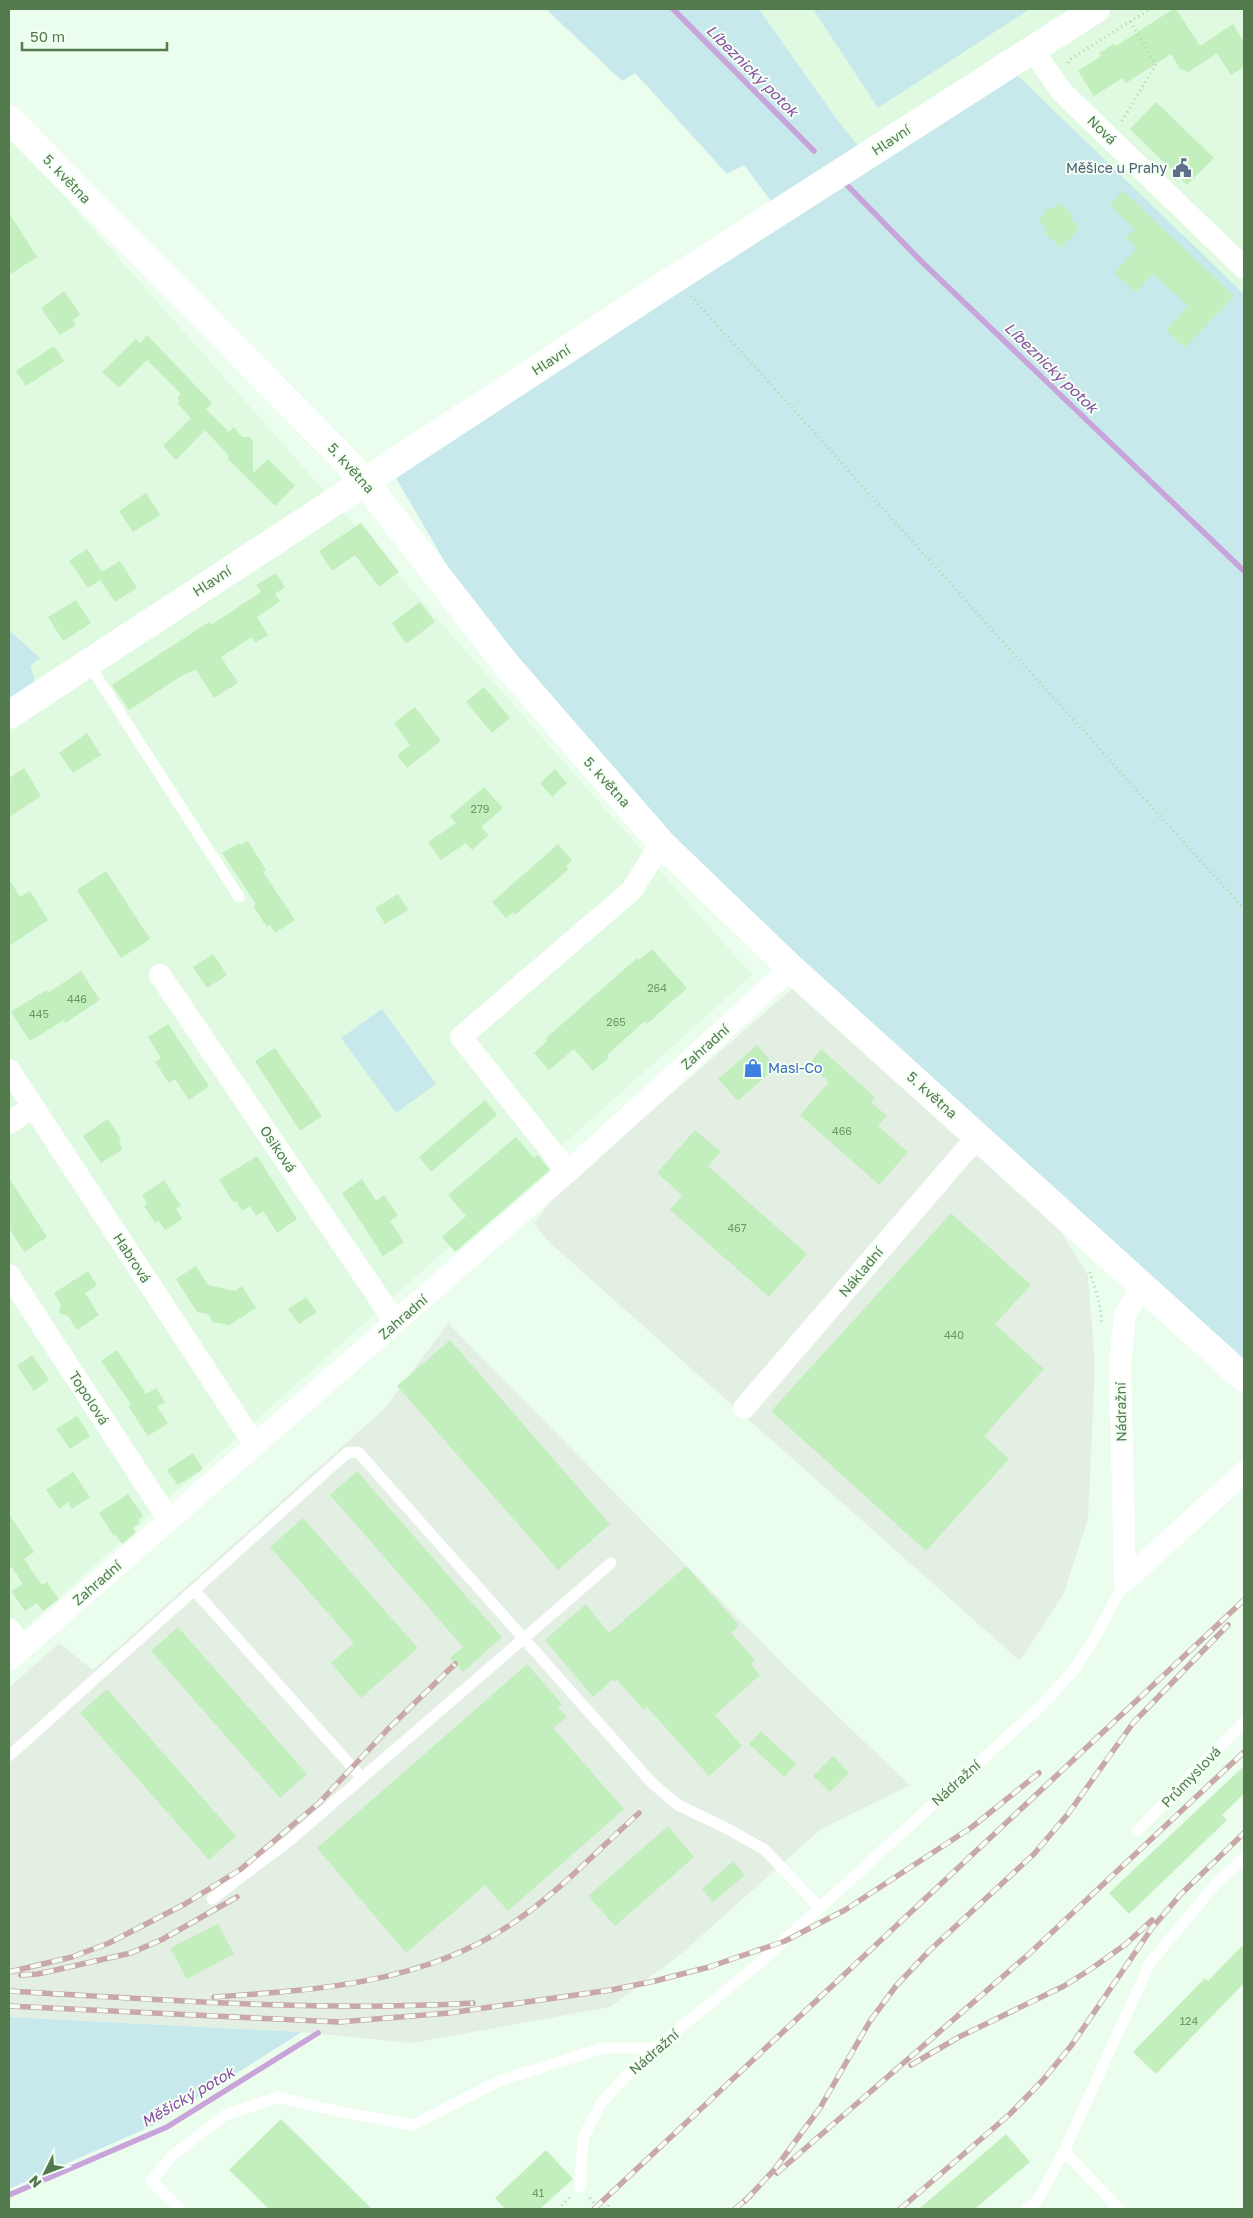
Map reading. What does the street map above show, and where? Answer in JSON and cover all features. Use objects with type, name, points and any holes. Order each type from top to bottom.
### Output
[{"type":"main road","name":"Hlavní","points":[[9,715],[676,278],[1096,9]]},
{"type":"main road","name":"5. května","points":[[9,119],[365,482],[505,664],[662,844],[791,968],[1143,1284],[1244,1378]]},
{"type":"street","name":"Nová","points":[[1032,49],[1062,92],[1244,268]]},
{"type":"street","points":[[568,1172],[460,1037],[632,890],[654,853],[662,844]]},
{"type":"street","name":"Zahradní","points":[[15,1654],[568,1172],[791,968]]},
{"type":"street","name":"Osiková","points":[[160,975],[396,1323]]},
{"type":"street","name":"Habrová","points":[[9,1070],[255,1446]]},
{"type":"street","points":[[9,1123],[33,1107]]},
{"type":"street","name":"Nákladní","points":[[744,1408],[978,1136]]},
{"type":"street","name":"Topolová","points":[[9,1275],[169,1520]]},
{"type":"street","name":"Nádražní","points":[[1125,1581],[1120,1363],[1125,1315],[1143,1284]]},
{"type":"street","points":[[1125,1581],[1244,1472]]},
{"type":"street","points":[[9,1629],[15,1654]]},
{"type":"lane","points":[[88,663],[239,897]]},
{"type":"lane","points":[[9,1756],[347,1453],[358,1452],[652,1783],[678,1805],[728,1829],[765,1850],[820,1908]]},
{"type":"lane","points":[[212,1899],[290,1840],[611,1563]]},
{"type":"lane","name":"Nádražní","points":[[580,2187],[583,2138],[601,2103],[641,2060],[757,1965],[1042,1705],[1074,1670],[1092,1643],[1125,1581]]},
{"type":"lane","points":[[194,1590],[362,1778]]},
{"type":"lane","name":"Průmyslová","points":[[1137,1831],[1244,1722]]},
{"type":"lane","points":[[1027,2209],[1038,2200],[1064,2151],[1150,1963],[1215,1885],[1244,1858]]},
{"type":"lane","points":[[180,2209],[152,2181],[172,2156],[226,2115],[279,2097],[336,2111],[413,2125],[499,2081],[603,2048],[655,2048]]},
{"type":"lane","points":[[1064,2151],[1119,2209]]},
{"type":"path","points":[[1062,92],[1069,60],[1148,9]]},
{"type":"path","points":[[1111,138],[1156,64],[1130,21]]},
{"type":"path","points":[[676,278],[1244,909]]},
{"type":"path","points":[[604,2209],[610,2204]]},
{"type":"shaded area","points":[[546,9],[759,9],[838,121],[873,164],[1016,74],[1244,294],[1244,1363],[682,852],[473,610],[396,478],[783,217],[744,165],[727,174],[635,73],[622,81]]},
{"type":"shaded area","points":[[759,9],[1244,9],[1244,566],[873,164],[838,121]]},
{"type":"shaded area","points":[[813,9],[1030,9],[878,108]]},
{"type":"shaded area","points":[[9,134],[752,975],[9,1642]]},
{"type":"shaded area","points":[[9,630],[40,658],[30,666],[34,676],[34,683],[9,703]]},
{"type":"shaded area","points":[[792,989],[1059,1229],[1088,1275],[1095,1365],[1088,1519],[1064,1593],[1020,1661],[549,1242],[534,1224],[553,1197]]},
{"type":"shaded area","points":[[382,1009],[436,1084],[396,1113],[341,1038]]},
{"type":"shaded area","points":[[448,1323],[788,1669],[910,1785],[821,1829],[681,1954],[610,2007],[412,2043],[302,2032],[9,2017],[9,1688],[59,1643],[93,1670],[384,1409]]},
{"type":"shaded area","points":[[9,2017],[302,2032],[154,2125],[9,2189]]},
{"type":"building","points":[[1173,9],[1176,9],[1200,46],[1233,24],[1244,42],[1244,67],[1231,75],[1217,53],[1187,73],[1184,69],[1181,70],[1171,54],[1126,83],[1123,78],[1094,96],[1078,71],[1101,56],[1099,53],[1114,44],[1116,46]]},
{"type":"building","points":[[1156,102],[1214,158],[1187,185],[1130,129]]},
{"type":"building","points":[[1123,191],[1234,296],[1185,348],[1166,330],[1188,306],[1153,274],[1136,292],[1114,273],[1137,248],[1126,238],[1135,229],[1110,205]]},
{"type":"building","points":[[1060,203],[1074,216],[1071,219],[1080,228],[1061,248],[1044,232],[1047,229],[1038,220],[1051,206],[1054,209]]},
{"type":"building","points":[[9,213],[37,257],[9,275]]},
{"type":"building","points":[[64,291],[80,314],[73,320],[76,325],[60,335],[41,308]]},
{"type":"building","points":[[147,335],[212,403],[206,409],[229,432],[234,427],[242,437],[249,437],[253,441],[253,473],[268,459],[295,486],[275,506],[227,458],[229,456],[205,430],[176,460],[163,446],[191,418],[177,403],[180,401],[177,397],[181,394],[147,360],[119,388],[102,372],[136,339],[140,343]]},
{"type":"building","points":[[54,346],[64,361],[26,386],[16,371]]},
{"type":"building","points":[[146,493],[160,515],[133,532],[119,511]]},
{"type":"building","points":[[361,523],[399,572],[379,587],[355,555],[332,571],[319,551]]},
{"type":"building","points":[[87,549],[102,572],[120,561],[137,588],[115,602],[100,580],[88,588],[69,561]]},
{"type":"building","points":[[276,573],[285,587],[275,594],[280,601],[257,617],[268,635],[255,643],[252,637],[221,657],[238,683],[214,698],[196,670],[183,675],[129,710],[112,685],[209,622],[211,625],[261,592],[256,585]]},
{"type":"building","points":[[76,600],[91,623],[63,641],[48,617]]},
{"type":"building","points":[[420,602],[435,622],[406,644],[392,623]]},
{"type":"building","points":[[484,687],[510,718],[492,733],[466,702]]},
{"type":"building","points":[[415,707],[441,741],[407,768],[397,755],[410,745],[394,723]]},
{"type":"building","points":[[87,733],[101,755],[73,773],[59,753]]},
{"type":"building","points":[[24,768],[41,796],[9,817],[9,778]]},
{"type":"building","points":[[555,769],[567,783],[552,797],[540,783]]},
{"type":"building","points":[[484,787],[503,808],[481,827],[489,835],[472,850],[466,843],[441,860],[428,842],[456,823],[450,816]]},
{"type":"building","points":[[248,841],[266,870],[263,872],[295,920],[275,933],[270,925],[267,927],[253,906],[256,904],[222,853],[239,843],[240,845]]},
{"type":"building","points":[[558,844],[572,860],[566,866],[569,869],[515,915],[513,912],[506,918],[492,902]]},
{"type":"building","points":[[106,871],[150,939],[121,958],[77,890]]},
{"type":"building","points":[[9,879],[20,897],[30,891],[48,920],[9,946]]},
{"type":"building","points":[[398,894],[408,910],[385,924],[375,908]]},
{"type":"building","points":[[652,949],[687,988],[647,1024],[645,1021],[607,1055],[609,1058],[593,1071],[574,1049],[549,1070],[534,1053],[547,1041],[545,1039],[637,958],[639,960]]},
{"type":"building","points":[[213,954],[227,975],[207,988],[193,967]]},
{"type":"building","points":[[81,971],[100,1000],[65,1023],[64,1020],[30,1041],[11,1012],[46,990],[48,993]]},
{"type":"building","points":[[168,1024],[209,1086],[189,1100],[175,1079],[169,1083],[155,1062],[161,1058],[148,1037]]},
{"type":"building","points":[[757,1045],[776,1067],[738,1101],[718,1079]]},
{"type":"building","points":[[275,1048],[322,1116],[300,1131],[255,1061]]},
{"type":"building","points":[[821,1049],[875,1097],[871,1102],[887,1116],[878,1126],[908,1152],[879,1185],[800,1115],[829,1082],[809,1064]]},
{"type":"building","points":[[485,1100],[497,1115],[431,1172],[419,1157]]},
{"type":"building","points":[[108,1119],[121,1139],[119,1143],[123,1149],[101,1163],[83,1136]]},
{"type":"building","points":[[695,1130],[721,1152],[708,1166],[807,1254],[769,1297],[670,1210],[682,1195],[657,1173]]},
{"type":"building","points":[[516,1137],[534,1158],[538,1155],[550,1170],[455,1252],[442,1237],[466,1216],[448,1195]]},
{"type":"building","points":[[257,1156],[297,1219],[277,1233],[263,1211],[256,1216],[250,1206],[242,1211],[236,1201],[234,1203],[219,1180]]},
{"type":"building","points":[[9,1178],[47,1237],[24,1252],[9,1228]]},
{"type":"building","points":[[362,1179],[376,1201],[384,1195],[398,1216],[390,1221],[404,1242],[383,1256],[342,1193]]},
{"type":"building","points":[[164,1180],[181,1206],[176,1209],[182,1219],[165,1230],[159,1221],[155,1223],[144,1206],[147,1204],[142,1195]]},
{"type":"building","points":[[951,1213],[1031,1285],[995,1324],[1044,1369],[984,1436],[1009,1459],[926,1551],[771,1411]]},
{"type":"building","points":[[196,1266],[208,1285],[235,1291],[242,1286],[256,1308],[229,1325],[213,1322],[208,1314],[197,1312],[176,1279]]},
{"type":"building","points":[[88,1271],[97,1285],[85,1293],[99,1315],[77,1330],[68,1316],[59,1313],[61,1305],[54,1293]]},
{"type":"building","points":[[306,1297],[317,1312],[299,1324],[288,1309]]},
{"type":"building","points":[[450,1340],[610,1524],[558,1570],[397,1386]]},
{"type":"building","points":[[117,1350],[146,1394],[156,1388],[165,1402],[157,1406],[168,1423],[148,1436],[128,1406],[131,1404],[101,1361]]},
{"type":"building","points":[[32,1355],[49,1380],[34,1391],[17,1366]]},
{"type":"building","points":[[77,1416],[90,1436],[70,1449],[56,1429]]},
{"type":"building","points":[[193,1453],[203,1469],[178,1485],[167,1470]]},
{"type":"building","points":[[357,1471],[502,1637],[463,1672],[450,1658],[463,1647],[330,1495]]},
{"type":"building","points":[[73,1472],[90,1497],[72,1509],[68,1502],[59,1509],[46,1490]]},
{"type":"building","points":[[128,1494],[143,1516],[138,1520],[140,1523],[133,1528],[136,1532],[122,1544],[115,1534],[114,1536],[99,1513]]},
{"type":"building","points":[[9,1514],[34,1552],[24,1559],[42,1585],[47,1582],[59,1599],[43,1611],[37,1603],[25,1611],[11,1591],[23,1584],[12,1567],[9,1569]]},
{"type":"building","points":[[303,1518],[418,1648],[361,1698],[331,1663],[354,1643],[270,1547]]},
{"type":"building","points":[[686,1566],[739,1625],[731,1633],[755,1660],[751,1664],[760,1675],[715,1715],[742,1746],[709,1776],[647,1707],[644,1710],[617,1680],[614,1682],[612,1680],[593,1697],[545,1640],[586,1604],[609,1633]]},
{"type":"building","points":[[178,1627],[307,1774],[280,1798],[151,1651]]},
{"type":"building","points":[[527,1664],[562,1704],[558,1707],[567,1717],[553,1728],[624,1809],[508,1911],[485,1885],[406,1953],[317,1848]]},
{"type":"building","points":[[107,1689],[236,1836],[209,1860],[80,1713]]},
{"type":"building","points":[[761,1731],[796,1764],[784,1777],[749,1744]]},
{"type":"building","points":[[833,1756],[849,1773],[830,1792],[813,1776]]},
{"type":"building","points":[[1244,1766],[1244,1794],[1222,1815],[1227,1820],[1129,1914],[1109,1893]]},
{"type":"building","points":[[668,1826],[694,1857],[615,1926],[588,1896]]},
{"type":"building","points":[[733,1861],[745,1875],[713,1902],[702,1889]]},
{"type":"building","points":[[218,1924],[234,1954],[187,1979],[170,1948]]},
{"type":"building","points":[[1244,1944],[1244,1983],[1156,2074],[1133,2052],[1205,1978],[1208,1981]]},
{"type":"building","points":[[281,2119],[372,2209],[269,2209],[229,2170]]},
{"type":"building","points":[[1006,2134],[1030,2162],[975,2209],[919,2209]]},
{"type":"building","points":[[546,2150],[573,2179],[540,2209],[505,2209],[495,2198]]},
{"type":"waterway","name":"Líbeznický potok","points":[[673,9],[814,151]]},
{"type":"waterway","name":"Líbeznický potok","points":[[843,181],[923,263],[1244,571]]},
{"type":"waterway","name":"Měšický potok","points":[[9,2195],[167,2127],[318,2033]]},
{"type":"railway","points":[[594,2209],[1244,1600]]},
{"type":"railway","points":[[745,2201],[774,2170],[820,2108],[870,2021],[896,1986],[929,1951],[1034,1854],[1068,1814],[1133,1723],[1228,1625]]},
{"type":"railway","points":[[9,1972],[72,1957],[109,1943],[185,1904],[241,1869],[320,1802],[388,1729],[455,1664]]},
{"type":"railway","points":[[777,2173],[1030,1953],[1244,1752]]},
{"type":"railway","points":[[9,2006],[339,2022],[449,2013],[611,1990],[655,1981],[709,1967],[785,1941],[845,1910],[972,1827],[1039,1773]]},
{"type":"railway","points":[[214,1997],[329,1987],[367,1980],[404,1972],[441,1960],[476,1945],[510,1925],[544,1900],[639,1813]]},
{"type":"railway","points":[[900,2209],[1010,2114],[1043,2080],[1071,2046],[1152,1928],[1181,1894],[1244,1833]]},
{"type":"railway","points":[[21,1975],[38,1974],[131,1953],[163,1939],[237,1897]]},
{"type":"railway","points":[[911,2065],[959,2037],[1064,1986],[1126,1944],[1152,1920]]},
{"type":"railway","points":[[9,1991],[299,2006],[473,2003]]},
{"type":"railway","points":[[735,2209],[750,2196]]},
{"type":"place","name":"Měšice u Prahy","points":[[1182,168]]},
{"type":"place","name":"Masi-Co","points":[[753,1068]]}]
